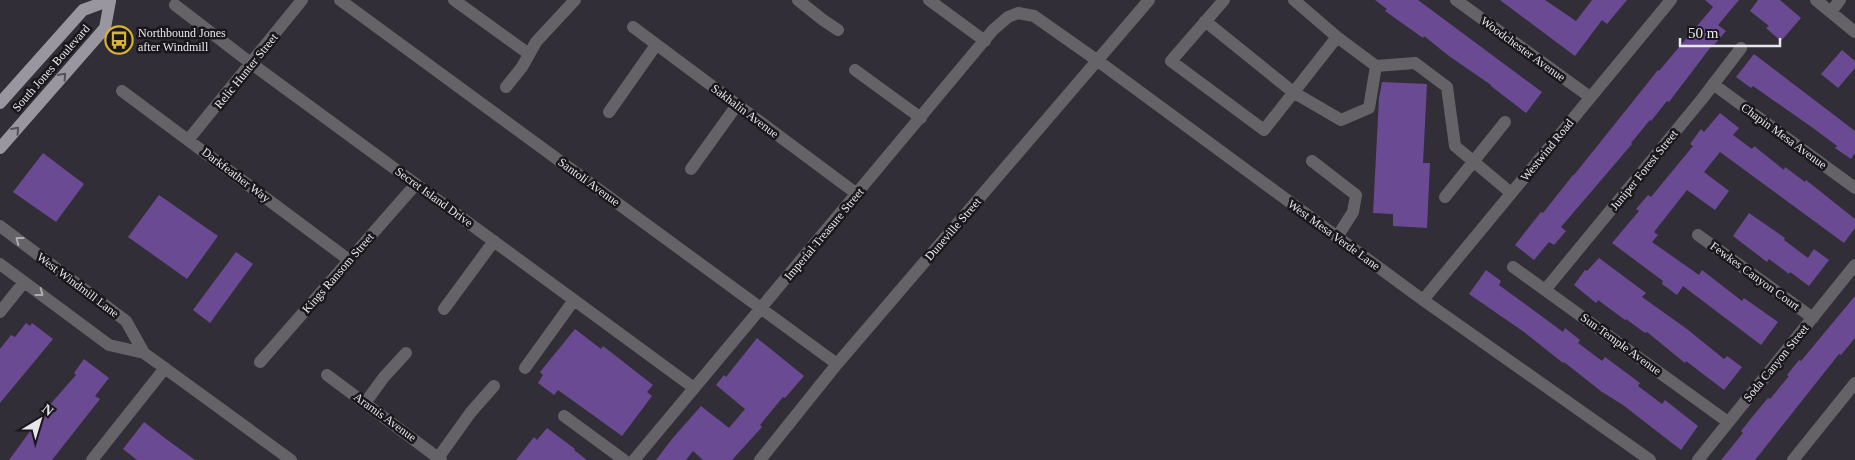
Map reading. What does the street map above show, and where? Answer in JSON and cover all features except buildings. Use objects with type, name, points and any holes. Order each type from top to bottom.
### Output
[{"type":"main road","name":"South Jones Boulevard","points":[[0,103],[82,10],[110,0],[105,28],[0,148]]},
{"type":"street","name":"Relic Hunter Street","points":[[188,140],[252,64],[302,0]]},
{"type":"street","name":"Santoli Avenue","points":[[340,0],[837,364]]},
{"type":"street","points":[[454,0],[529,54]]},
{"type":"street","points":[[506,87],[536,42],[575,0]]},
{"type":"street","points":[[798,0],[838,30]]},
{"type":"street","points":[[929,0],[985,41]]},
{"type":"street","name":"Duneville Street","points":[[760,460],[837,364],[1149,0]]},
{"type":"street","points":[[1224,0],[1171,61],[1264,130],[1336,37]]},
{"type":"street","points":[[1294,0],[1336,37],[1376,66],[1415,64],[1448,87],[1455,146],[1511,193]]},
{"type":"street","name":"Woodchester Avenue","points":[[1456,0],[1590,97]]},
{"type":"street","name":"Westwind Road","points":[[1423,300],[1671,0]]},
{"type":"street","points":[[1816,0],[1855,32]]},
{"type":"street","points":[[1830,12],[1840,0]]},
{"type":"street","name":"Secret Island Drive","points":[[175,5],[252,64],[694,388]]},
{"type":"street","name":"Imperial Treasure Street","points":[[634,460],[985,41],[1003,21],[1018,13]]},
{"type":"street","name":"West Mesa Verde Lane","points":[[1018,13],[1034,16],[1098,61],[1423,300],[1650,460]]},
{"type":"street","points":[[1205,21],[1294,92],[1341,120],[1369,108],[1376,66]]},
{"type":"street","name":"Sakhalin Avenue","points":[[633,28],[857,194]]},
{"type":"street","points":[[609,112],[656,45]]},
{"type":"street","name":"Juniper Forest Street","points":[[1545,290],[1741,48]]},
{"type":"street","points":[[855,70],[920,118]]},
{"type":"street","name":"Chapin Mesa Avenue","points":[[1713,84],[1855,188]]},
{"type":"street","name":"Darkfeather Way","points":[[122,91],[349,260]]},
{"type":"street","points":[[691,169],[737,105]]},
{"type":"street","points":[[1445,197],[1505,122]]},
{"type":"street","points":[[1312,161],[1356,195],[1353,212],[1337,237]]},
{"type":"street","name":"Kings Ransom Street","points":[[260,362],[416,184]]},
{"type":"street","name":"West Windmill Lane","points":[[0,226],[126,321],[144,353],[291,460]]},
{"type":"street","name":"Fewkes Canyon Court","points":[[1698,235],[1813,318]]},
{"type":"street","points":[[444,309],[494,241]]},
{"type":"street","name":"West Windmill Lane","points":[[0,264],[109,345],[144,353]]},
{"type":"street","name":"Soda Canyon Street","points":[[1698,460],[1855,265]]},
{"type":"street","name":"Sun Temple Avenue","points":[[1513,267],[1728,422]]},
{"type":"street","points":[[0,312],[24,282]]},
{"type":"street","points":[[526,368],[574,300]]},
{"type":"street","points":[[365,403],[384,377],[406,353]]},
{"type":"street","points":[[92,460],[164,368]]},
{"type":"street","name":"Aramis Avenue","points":[[328,375],[440,459]]},
{"type":"street","points":[[1793,460],[1855,383]]},
{"type":"street","points":[[440,459],[471,412],[494,386]]},
{"type":"street","points":[[564,416],[624,460]]},
{"type":"place","name":"Northbound Jones after Windmill","points":[[119,40]]}]
